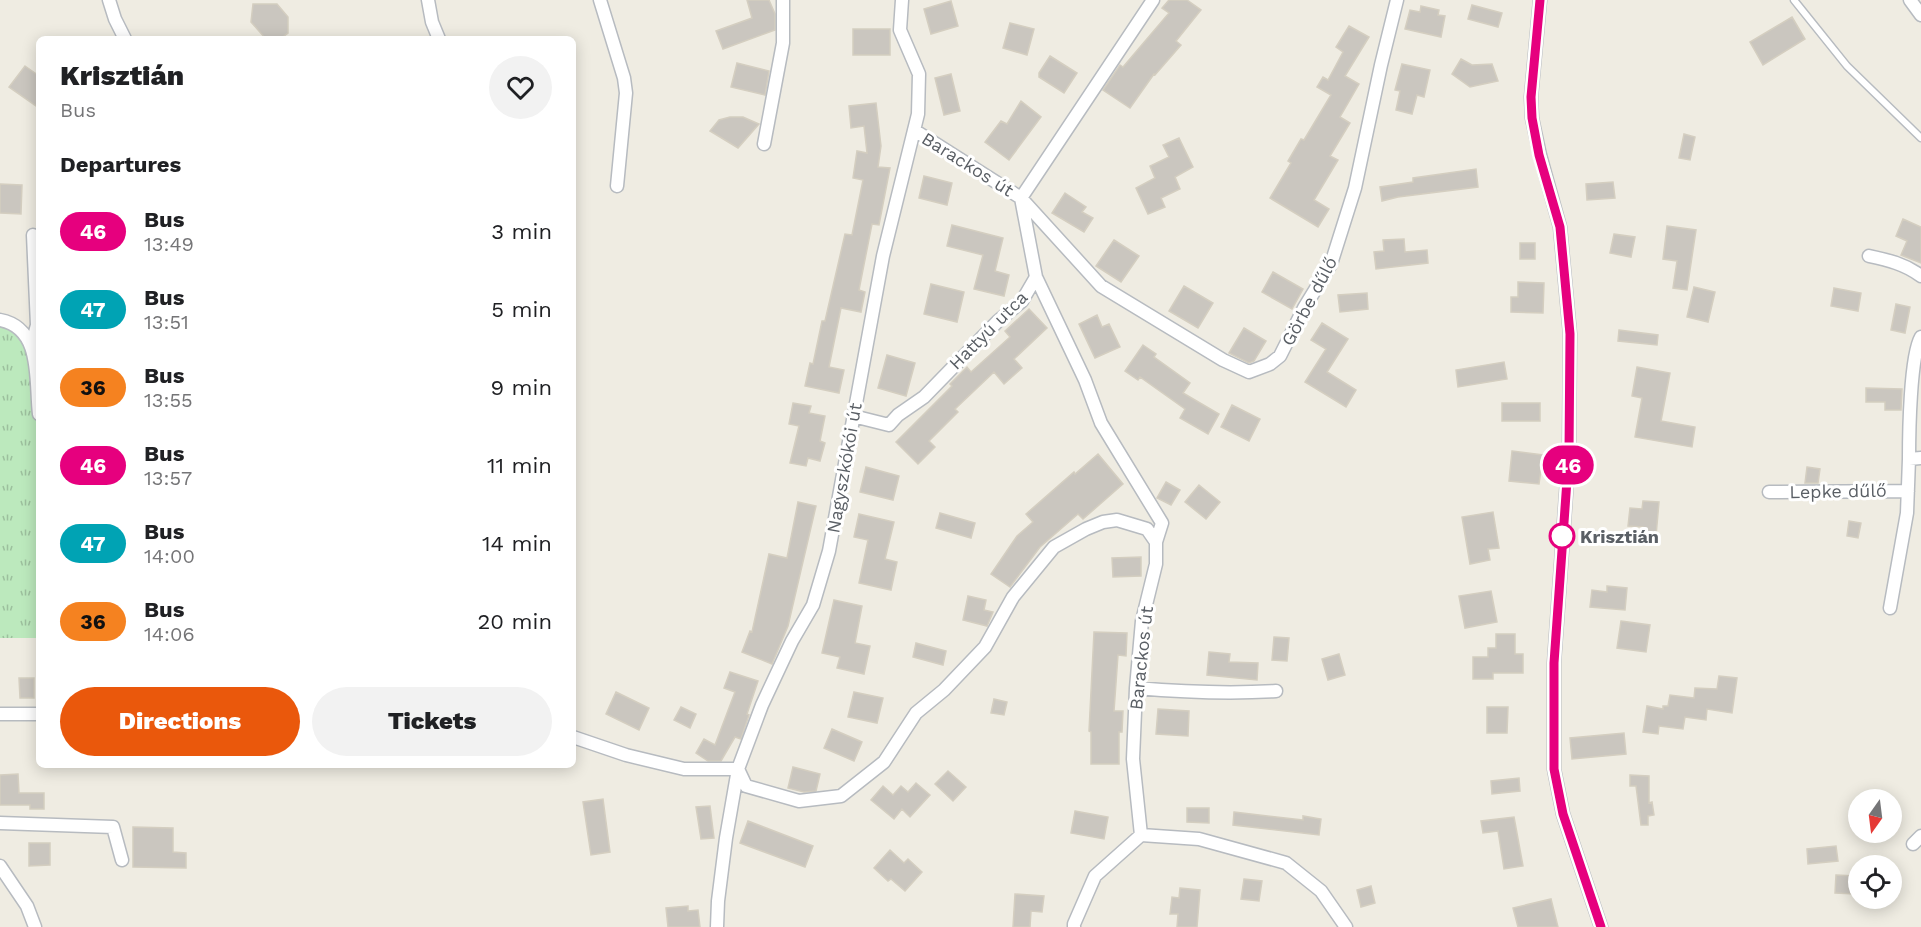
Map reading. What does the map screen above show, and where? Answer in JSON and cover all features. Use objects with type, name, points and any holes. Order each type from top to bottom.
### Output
[{"type":"street","points":[[110,0],[115,19],[124,36]]},
{"type":"street","points":[[428,0],[432,22],[438,36]]},
{"type":"street","points":[[600,0],[626,93],[617,186]]},
{"type":"street","points":[[764,144],[783,43],[783,0]]},
{"type":"street","name":"Nagyszkókói út","points":[[717,927],[726,838],[738,770],[762,705],[792,641],[813,605],[828,551],[882,256],[918,114],[919,74],[900,30],[902,0]]},
{"type":"street","points":[[1021,198],[1153,0]]},
{"type":"street","name":"Görbe dűlő","points":[[1021,198],[1101,286],[1223,360],[1249,372],[1270,364],[1280,356],[1304,308],[1331,264],[1355,188],[1397,0]]},
{"type":"street","points":[[1540,0],[1531,97],[1532,118],[1539,155],[1560,227],[1570,334],[1569,452],[1554,663],[1554,769],[1563,814],[1601,927]]},
{"type":"street","points":[[1910,0],[1921,15]]},
{"type":"street","name":"Barackos út","points":[[914,130],[1021,198]]},
{"type":"street","name":"Hattyú utca","points":[[853,416],[889,425],[898,415],[924,397],[955,363],[1022,301],[1036,277],[1021,198]]},
{"type":"street","points":[[33,235],[36,302]]},
{"type":"street","points":[[1869,256],[1910,267],[1921,276]]},
{"type":"street","name":"Barackos út","points":[[1036,277],[1085,380],[1101,423],[1162,523],[1156,542],[1156,564],[1142,621],[1136,688],[1133,759],[1141,836]]},
{"type":"street","points":[[0,320],[7,321],[26,336],[35,355],[36,370]]},
{"type":"street","points":[[31,347],[36,329]]},
{"type":"street","name":"Lepke dűlő","points":[[1890,608],[1915,459],[1909,429],[1914,368],[1918,342],[1921,338]]},
{"type":"street","name":"Lepke dűlő","points":[[1768,492],[1908,491]]},
{"type":"street","points":[[576,738],[626,755],[684,769],[738,770],[746,786],[799,801],[841,796],[884,762],[916,713],[944,690],[985,646],[1013,597],[1054,547],[1086,529],[1103,522],[1117,520],[1147,529],[1156,542]]},
{"type":"street","points":[[1136,688],[1184,692],[1276,691]]},
{"type":"street","points":[[0,714],[36,714]]},
{"type":"street","points":[[0,823],[113,827],[122,860]]},
{"type":"street","points":[[1074,927],[1095,876],[1141,836],[1198,840],[1286,863],[1321,891],[1346,927]]},
{"type":"street","points":[[0,866],[27,906],[35,927]]},
{"type":"lane","points":[[1794,0],[1847,66],[1921,138]]},
{"type":"green space","points":[[0,320],[26,336],[36,396],[36,638],[0,638]]},
{"type":"building","points":[[747,0],[769,0],[775,14],[775,30],[723,49],[716,31],[752,18]]},
{"type":"building","points":[[1169,0],[1187,0],[1201,10],[1176,41],[1181,45],[1154,74],[1130,108],[1103,90],[1120,65],[1123,67],[1169,13],[1162,8]]},
{"type":"building","points":[[951,1],[958,26],[931,34],[924,9]]},
{"type":"building","points":[[253,4],[277,4],[288,17],[288,33],[284,36],[263,36],[251,22]]},
{"type":"building","points":[[1472,5],[1502,13],[1498,27],[1468,19]]},
{"type":"building","points":[[1421,6],[1439,10],[1438,15],[1445,16],[1441,37],[1405,29],[1410,10],[1420,12]]},
{"type":"building","points":[[1792,17],[1805,39],[1763,65],[1750,42]]},
{"type":"building","points":[[1010,23],[1034,29],[1027,55],[1003,48]]},
{"type":"building","points":[[1349,26],[1369,37],[1345,76],[1359,84],[1340,117],[1350,123],[1330,156],[1338,160],[1314,200],[1329,209],[1318,227],[1270,198],[1291,163],[1288,161],[1301,139],[1304,140],[1331,95],[1317,87],[1323,77],[1328,80],[1343,52],[1336,47]]},
{"type":"building","points":[[853,29],[890,29],[890,55],[853,55]]},
{"type":"building","points":[[1050,56],[1077,73],[1064,93],[1039,77],[1039,73]]},
{"type":"building","points":[[1461,59],[1472,65],[1492,64],[1498,81],[1470,87],[1452,74]]},
{"type":"building","points":[[737,63],[769,71],[765,95],[731,87]]},
{"type":"building","points":[[1402,64],[1430,70],[1424,97],[1417,95],[1412,114],[1396,110],[1400,91],[1395,90]]},
{"type":"building","points":[[25,66],[36,74],[36,106],[9,87]]},
{"type":"building","points":[[951,74],[960,111],[944,115],[935,78]]},
{"type":"building","points":[[1021,101],[1041,117],[1009,160],[985,142],[1001,121],[1007,124]]},
{"type":"building","points":[[876,103],[881,146],[878,167],[890,168],[879,225],[872,224],[859,290],[865,292],[861,312],[841,308],[829,367],[844,370],[839,393],[805,386],[810,363],[813,364],[822,321],[825,321],[845,234],[852,235],[863,180],[853,178],[857,151],[867,153],[864,126],[851,128],[849,106]]},
{"type":"building","points":[[743,117],[759,124],[738,148],[710,131],[719,120]]},
{"type":"building","points":[[1684,134],[1695,137],[1690,160],[1679,158]]},
{"type":"building","points":[[1179,138],[1193,167],[1175,177],[1180,189],[1161,198],[1165,207],[1148,214],[1136,188],[1155,178],[1150,166],[1169,157],[1163,145]]},
{"type":"building","points":[[1476,169],[1478,187],[1382,201],[1380,187],[1413,182],[1413,178]]},
{"type":"building","points":[[924,176],[952,183],[947,205],[919,198]]},
{"type":"building","points":[[1613,182],[1615,198],[1587,200],[1586,184]]},
{"type":"building","points":[[0,184],[22,185],[21,214],[0,213]]},
{"type":"building","points":[[1065,193],[1086,207],[1082,212],[1093,218],[1084,232],[1052,213]]},
{"type":"building","points":[[1903,219],[1921,227],[1921,263],[1901,255],[1907,241],[1896,236]]},
{"type":"building","points":[[952,225],[1003,238],[995,271],[1009,275],[1004,296],[974,289],[983,255],[947,246]]},
{"type":"building","points":[[1667,226],[1696,230],[1687,290],[1673,288],[1677,261],[1663,259]]},
{"type":"building","points":[[1614,234],[1635,237],[1631,257],[1610,253]]},
{"type":"building","points":[[1404,239],[1405,252],[1427,250],[1428,263],[1376,269],[1374,252],[1384,251],[1383,240]]},
{"type":"building","points":[[1114,240],[1139,256],[1121,282],[1096,266]]},
{"type":"building","points":[[1520,243],[1535,243],[1535,259],[1520,259]]},
{"type":"building","points":[[1273,272],[1303,289],[1292,309],[1262,292]]},
{"type":"building","points":[[1518,282],[1544,283],[1543,313],[1511,312],[1511,297],[1518,297]]},
{"type":"building","points":[[931,284],[964,292],[957,322],[924,314]]},
{"type":"building","points":[[1184,286],[1213,303],[1198,328],[1169,311]]},
{"type":"building","points":[[1694,287],[1715,292],[1708,322],[1687,317]]},
{"type":"building","points":[[1834,288],[1861,293],[1858,311],[1831,306]]},
{"type":"building","points":[[1367,293],[1368,309],[1340,312],[1338,295]]},
{"type":"building","points":[[1896,304],[1910,307],[1905,333],[1891,330]]},
{"type":"building","points":[[1029,309],[1047,328],[1014,359],[1022,368],[1004,384],[994,372],[955,409],[958,412],[929,441],[935,447],[918,464],[896,442],[952,386],[950,384],[967,367],[971,372],[1010,337],[1005,331]]},
{"type":"building","points":[[1097,315],[1102,327],[1109,324],[1120,347],[1095,358],[1079,324]]},
{"type":"building","points":[[1322,323],[1348,339],[1327,372],[1356,390],[1346,407],[1305,382],[1326,349],[1311,340]]},
{"type":"building","points":[[1244,328],[1266,341],[1254,361],[1249,363],[1229,353]]},
{"type":"building","points":[[1619,330],[1658,335],[1657,345],[1618,341]]},
{"type":"building","points":[[1143,345],[1156,354],[1154,357],[1190,383],[1183,393],[1219,414],[1208,434],[1180,418],[1185,409],[1140,377],[1138,380],[1125,371]]},
{"type":"building","points":[[887,355],[915,363],[906,396],[878,388]]},
{"type":"building","points":[[1504,362],[1507,379],[1458,387],[1456,370]]},
{"type":"building","points":[[1637,367],[1670,373],[1661,421],[1695,427],[1692,447],[1635,437],[1642,398],[1632,396]]},
{"type":"building","points":[[1866,388],[1902,389],[1901,410],[1885,410],[1885,402],[1866,402]]},
{"type":"building","points":[[793,403],[811,406],[809,413],[825,416],[820,441],[825,443],[820,461],[808,458],[806,466],[790,463],[799,426],[789,424]]},
{"type":"building","points":[[1502,403],[1540,403],[1540,421],[1502,421]]},
{"type":"building","points":[[1232,405],[1260,419],[1249,441],[1221,427]]},
{"type":"building","points":[[1512,451],[1543,455],[1539,484],[1509,481]]},
{"type":"building","points":[[1098,454],[1123,484],[1083,519],[1078,514],[1040,547],[1010,587],[991,574],[1017,536],[1033,522],[1026,514]]},
{"type":"building","points":[[866,467],[899,476],[893,500],[860,492]]},
{"type":"building","points":[[1807,467],[1820,469],[1818,483],[1805,483]]},
{"type":"building","points":[[1166,482],[1180,490],[1171,505],[1157,498]]},
{"type":"building","points":[[1199,485],[1220,502],[1206,519],[1185,502]]},
{"type":"building","points":[[1643,501],[1659,502],[1656,536],[1642,535],[1643,527],[1628,526],[1630,508],[1642,509]]},
{"type":"building","points":[[798,502],[816,506],[788,626],[772,664],[742,652],[750,631],[752,632],[769,554],[787,558]]},
{"type":"building","points":[[1493,512],[1499,548],[1488,549],[1490,560],[1470,564],[1462,517]]},
{"type":"building","points":[[940,513],[975,523],[971,538],[936,528]]},
{"type":"building","points":[[859,514],[894,522],[885,559],[897,562],[891,590],[859,583],[868,540],[854,537]]},
{"type":"building","points":[[1849,521],[1861,523],[1858,538],[1847,536]]},
{"type":"building","points":[[1141,557],[1141,576],[1113,577],[1112,558]]},
{"type":"building","points":[[1607,586],[1627,588],[1625,610],[1590,607],[1592,590],[1607,592]]},
{"type":"building","points":[[1491,591],[1497,622],[1465,628],[1459,596]]},
{"type":"building","points":[[968,596],[986,600],[984,610],[993,612],[987,626],[963,620]]},
{"type":"building","points":[[834,600],[862,606],[855,643],[870,646],[864,674],[837,668],[840,657],[822,653]]},
{"type":"building","points":[[1621,621],[1650,625],[1646,652],[1617,648]]},
{"type":"building","points":[[1094,632],[1127,633],[1126,656],[1118,655],[1114,711],[1123,711],[1122,732],[1119,732],[1119,764],[1091,764],[1091,732],[1089,731]]},
{"type":"building","points":[[1496,634],[1515,634],[1515,654],[1523,654],[1523,673],[1493,673],[1493,679],[1473,679],[1473,657],[1488,657],[1488,648],[1496,648]]},
{"type":"building","points":[[1274,637],[1289,638],[1287,661],[1272,660]]},
{"type":"building","points":[[916,643],[946,651],[943,665],[913,657]]},
{"type":"building","points":[[1209,652],[1230,654],[1229,662],[1258,663],[1257,680],[1207,675]]},
{"type":"building","points":[[1339,654],[1345,675],[1328,680],[1322,659]]},
{"type":"building","points":[[730,672],[758,681],[741,739],[735,737],[721,761],[708,761],[696,753],[704,739],[715,745],[735,692],[724,688]]},
{"type":"building","points":[[1719,676],[1737,678],[1732,713],[1707,709],[1706,720],[1685,717],[1683,729],[1659,726],[1658,734],[1643,732],[1647,706],[1663,709],[1663,706],[1668,706],[1670,695],[1694,698],[1695,688],[1717,689]]},
{"type":"building","points":[[19,678],[34,678],[34,698],[20,698]]},
{"type":"building","points":[[616,692],[649,708],[639,730],[606,714]]},
{"type":"building","points":[[854,692],[883,698],[877,723],[848,717]]},
{"type":"building","points":[[994,699],[1007,702],[1004,715],[991,713]]},
{"type":"building","points":[[681,707],[696,714],[690,728],[674,720]]},
{"type":"building","points":[[1487,707],[1508,707],[1507,733],[1487,733]]},
{"type":"building","points":[[1158,709],[1189,711],[1188,736],[1156,734]]},
{"type":"building","points":[[832,729],[862,742],[854,761],[824,748]]},
{"type":"building","points":[[1624,733],[1626,754],[1572,759],[1570,738]]},
{"type":"building","points":[[793,767],[820,774],[816,791],[804,792],[788,788]]},
{"type":"building","points":[[948,771],[966,787],[953,801],[935,784]]},
{"type":"building","points":[[18,774],[19,793],[44,793],[44,809],[30,809],[30,805],[0,805],[0,775]]},
{"type":"building","points":[[1630,775],[1649,776],[1649,803],[1652,802],[1654,815],[1648,816],[1648,825],[1641,825],[1636,786],[1630,786]]},
{"type":"building","points":[[1519,778],[1520,791],[1492,794],[1491,781]]},
{"type":"building","points":[[916,783],[930,795],[910,817],[902,809],[894,819],[871,800],[883,786],[893,795],[901,786],[908,792]]},
{"type":"building","points":[[603,799],[610,852],[591,855],[583,802]]},
{"type":"building","points":[[710,806],[714,838],[701,839],[696,807]]},
{"type":"building","points":[[1187,808],[1209,808],[1209,823],[1187,822]]},
{"type":"building","points":[[1075,811],[1108,817],[1104,839],[1071,833]]},
{"type":"building","points":[[1234,812],[1303,820],[1303,816],[1321,819],[1319,835],[1233,825]]},
{"type":"building","points":[[1514,817],[1523,866],[1504,869],[1498,831],[1483,833],[1481,821]]},
{"type":"building","points":[[748,821],[813,846],[805,867],[740,843]]},
{"type":"building","points":[[133,827],[173,828],[173,852],[186,853],[186,868],[133,867]]},
{"type":"building","points":[[29,843],[50,843],[50,865],[29,866]]},
{"type":"building","points":[[1836,846],[1838,861],[1808,864],[1807,849]]},
{"type":"building","points":[[890,850],[904,863],[908,859],[922,872],[905,891],[891,879],[888,881],[874,868]]},
{"type":"building","points":[[1836,875],[1848,876],[1848,894],[1835,893]]},
{"type":"building","points":[[1244,879],[1262,881],[1259,901],[1241,899]]},
{"type":"building","points":[[1371,886],[1375,903],[1361,907],[1357,890]]},
{"type":"building","points":[[1180,888],[1200,890],[1197,927],[1177,927],[1178,914],[1170,914],[1172,897],[1179,898]]},
{"type":"building","points":[[1015,894],[1044,896],[1042,912],[1031,911],[1030,927],[1013,927]]},
{"type":"building","points":[[1551,899],[1558,927],[1518,927],[1513,908]]},
{"type":"building","points":[[688,906],[688,911],[698,910],[700,927],[668,927],[666,908]]},
{"type":"bus line","name":"46","points":[[1540,0],[1531,97],[1532,118],[1539,155],[1560,227],[1570,334],[1569,452],[1554,663],[1554,769],[1563,814],[1601,927]]},
{"type":"place","name":"Krisztián","points":[[1562,536]]}]
